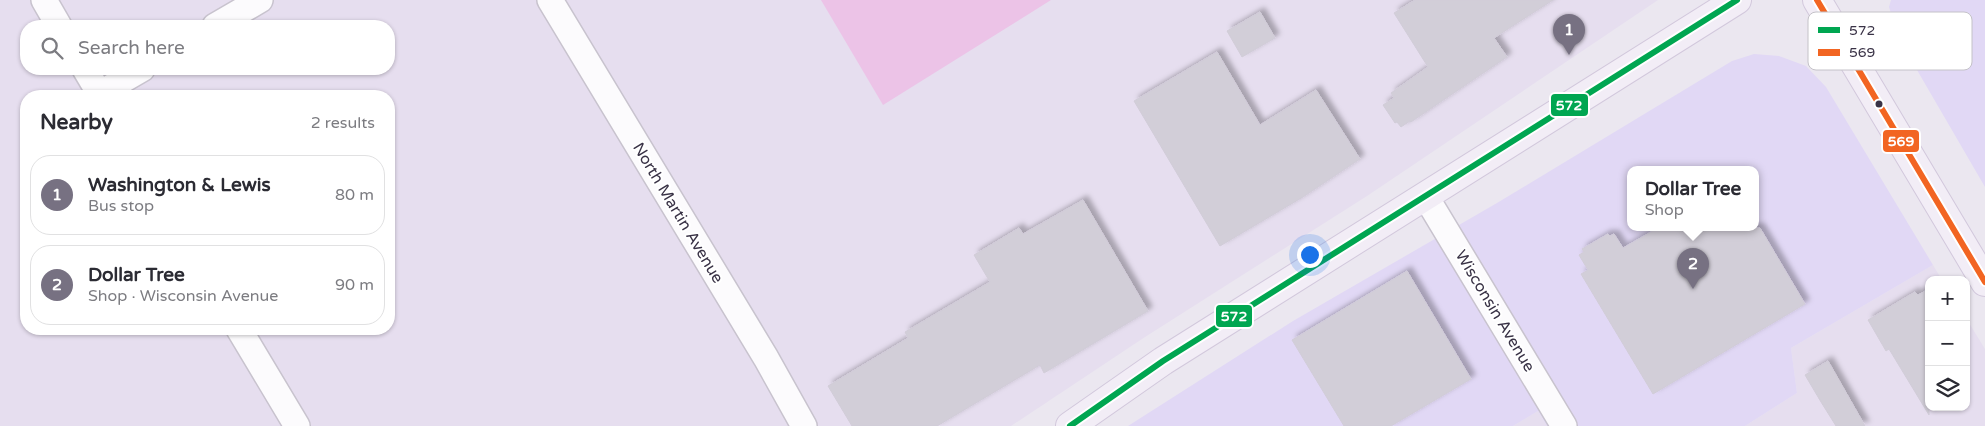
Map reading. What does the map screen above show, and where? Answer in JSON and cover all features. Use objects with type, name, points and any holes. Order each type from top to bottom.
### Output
[{"type":"main road","points":[[1070,426],[1163,361],[1737,0]]},
{"type":"main road","points":[[1817,0],[1824,12]]},
{"type":"main road","points":[[1859,70],[1985,282]]},
{"type":"street","points":[[44,0],[56,20]]},
{"type":"street","points":[[225,20],[260,0]]},
{"type":"street","name":"North Martin Avenue","points":[[550,0],[766,358],[804,426]]},
{"type":"street","points":[[88,75],[97,90]]},
{"type":"street","points":[[108,90],[132,75]]},
{"type":"street","name":"Wisconsin Avenue","points":[[1426,196],[1564,426]]},
{"type":"street","points":[[243,335],[297,426]]},
{"type":"shaded area","points":[[0,0],[1658,0],[1367,196],[1145,337],[1011,426],[0,426]]},
{"type":"shaded area","points":[[821,0],[1051,0],[883,105]]},
{"type":"shaded area","points":[[1891,0],[1985,0],[1985,187],[1917,70],[1972,70],[1972,12],[1891,12],[1889,7]]},
{"type":"shaded area","points":[[1754,54],[1779,56],[1806,66],[1826,87],[1933,265],[1791,348],[1797,393],[1745,426],[1547,426],[1538,411],[1513,426],[1128,426],[1293,321],[1497,203],[1732,61]]},
{"type":"shaded area","points":[[1933,265],[1940,276],[1925,276],[1925,411],[1970,411],[1970,325],[1985,349],[1985,426],[1745,426],[1797,393],[1791,348]]},
{"type":"shaded area","points":[[1538,411],[1547,426],[1513,426]]},
{"type":"building","points":[[1415,0],[1553,0],[1494,38],[1507,57],[1401,127],[1397,122],[1395,123],[1383,105],[1394,98],[1391,93],[1428,67],[1394,13]]},
{"type":"building","points":[[1260,12],[1275,38],[1242,57],[1227,31]]},
{"type":"building","points":[[1217,52],[1260,125],[1316,90],[1360,159],[1303,197],[1220,246],[1134,101]]},
{"type":"building","points":[[1083,200],[1148,311],[1044,373],[1040,365],[937,426],[852,426],[828,386],[908,338],[905,332],[990,282],[974,255],[1019,228],[1023,234]]},
{"type":"building","points":[[1760,228],[1805,304],[1653,394],[1581,274],[1588,270],[1579,255],[1584,252],[1582,249],[1608,234],[1610,236],[1614,234],[1623,248],[1653,231],[1759,231]]},
{"type":"building","points":[[1407,271],[1471,379],[1391,426],[1344,426],[1292,340]]},
{"type":"building","points":[[1925,291],[1925,408],[1889,349],[1886,351],[1868,320],[1915,292],[1918,295]]},
{"type":"building","points":[[1828,361],[1865,426],[1836,426],[1805,375]]},
{"type":"transit line","name":"572","points":[[1070,426],[1163,361],[1737,0]]},
{"type":"transit line","name":"569","points":[[1817,0],[1824,12]]},
{"type":"transit line","name":"569","points":[[1859,70],[1985,282]]},
{"type":"place","name":"Washington & Lewis","points":[[1569,55]]},
{"type":"place","name":"Dollar Tree","points":[[1693,289]]}]
